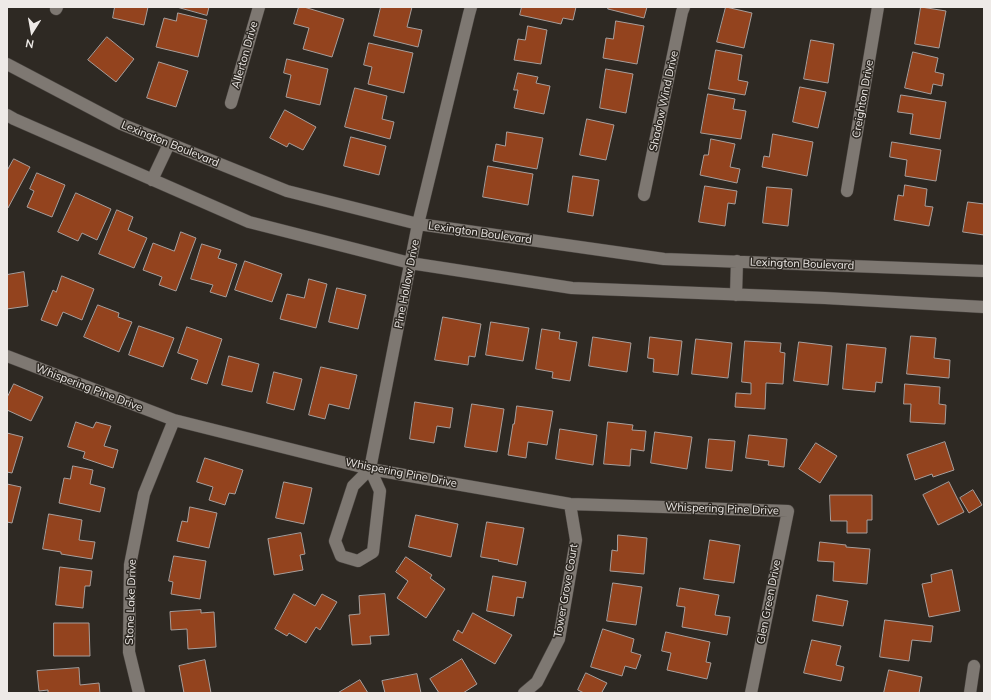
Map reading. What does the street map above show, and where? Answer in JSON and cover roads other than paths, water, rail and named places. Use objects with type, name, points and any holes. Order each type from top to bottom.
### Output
[{"type":"street","name":"Allerton Drive","points":[[231,103],[259,7]]},
{"type":"street","points":[[458,7],[470,10]]},
{"type":"street","name":"Shadow Wind Drive","points":[[644,195],[684,7]]},
{"type":"street","name":"Creighton Drive","points":[[847,191],[878,7]]},
{"type":"street","name":"Pine Hollow Drive","points":[[370,469],[418,224],[470,10]]},
{"type":"street","name":"Lexington Boulevard","points":[[7,64],[121,124],[287,191],[418,224],[664,259],[984,271]]},
{"type":"street","points":[[7,115],[249,222],[410,263],[572,288],[825,298],[984,308]]},
{"type":"street","points":[[152,180],[169,144]]},
{"type":"street","points":[[736,295],[737,261]]},
{"type":"street","name":"Whispering Pine Drive","points":[[7,356],[174,420],[370,469],[570,504],[788,511]]},
{"type":"street","name":"Stone Lake Drive","points":[[139,693],[129,652],[130,565],[144,494],[174,420]]},
{"type":"street","points":[[370,469],[380,491],[373,552],[358,561],[341,556],[335,540],[353,486],[370,469]]},
{"type":"street","name":"Tower Grove Court","points":[[524,693],[537,682],[559,639],[576,540],[570,504]]},
{"type":"street","name":"Glen Green Drive","points":[[751,693],[788,511]]},
{"type":"street","points":[[970,693],[974,666]]}]
